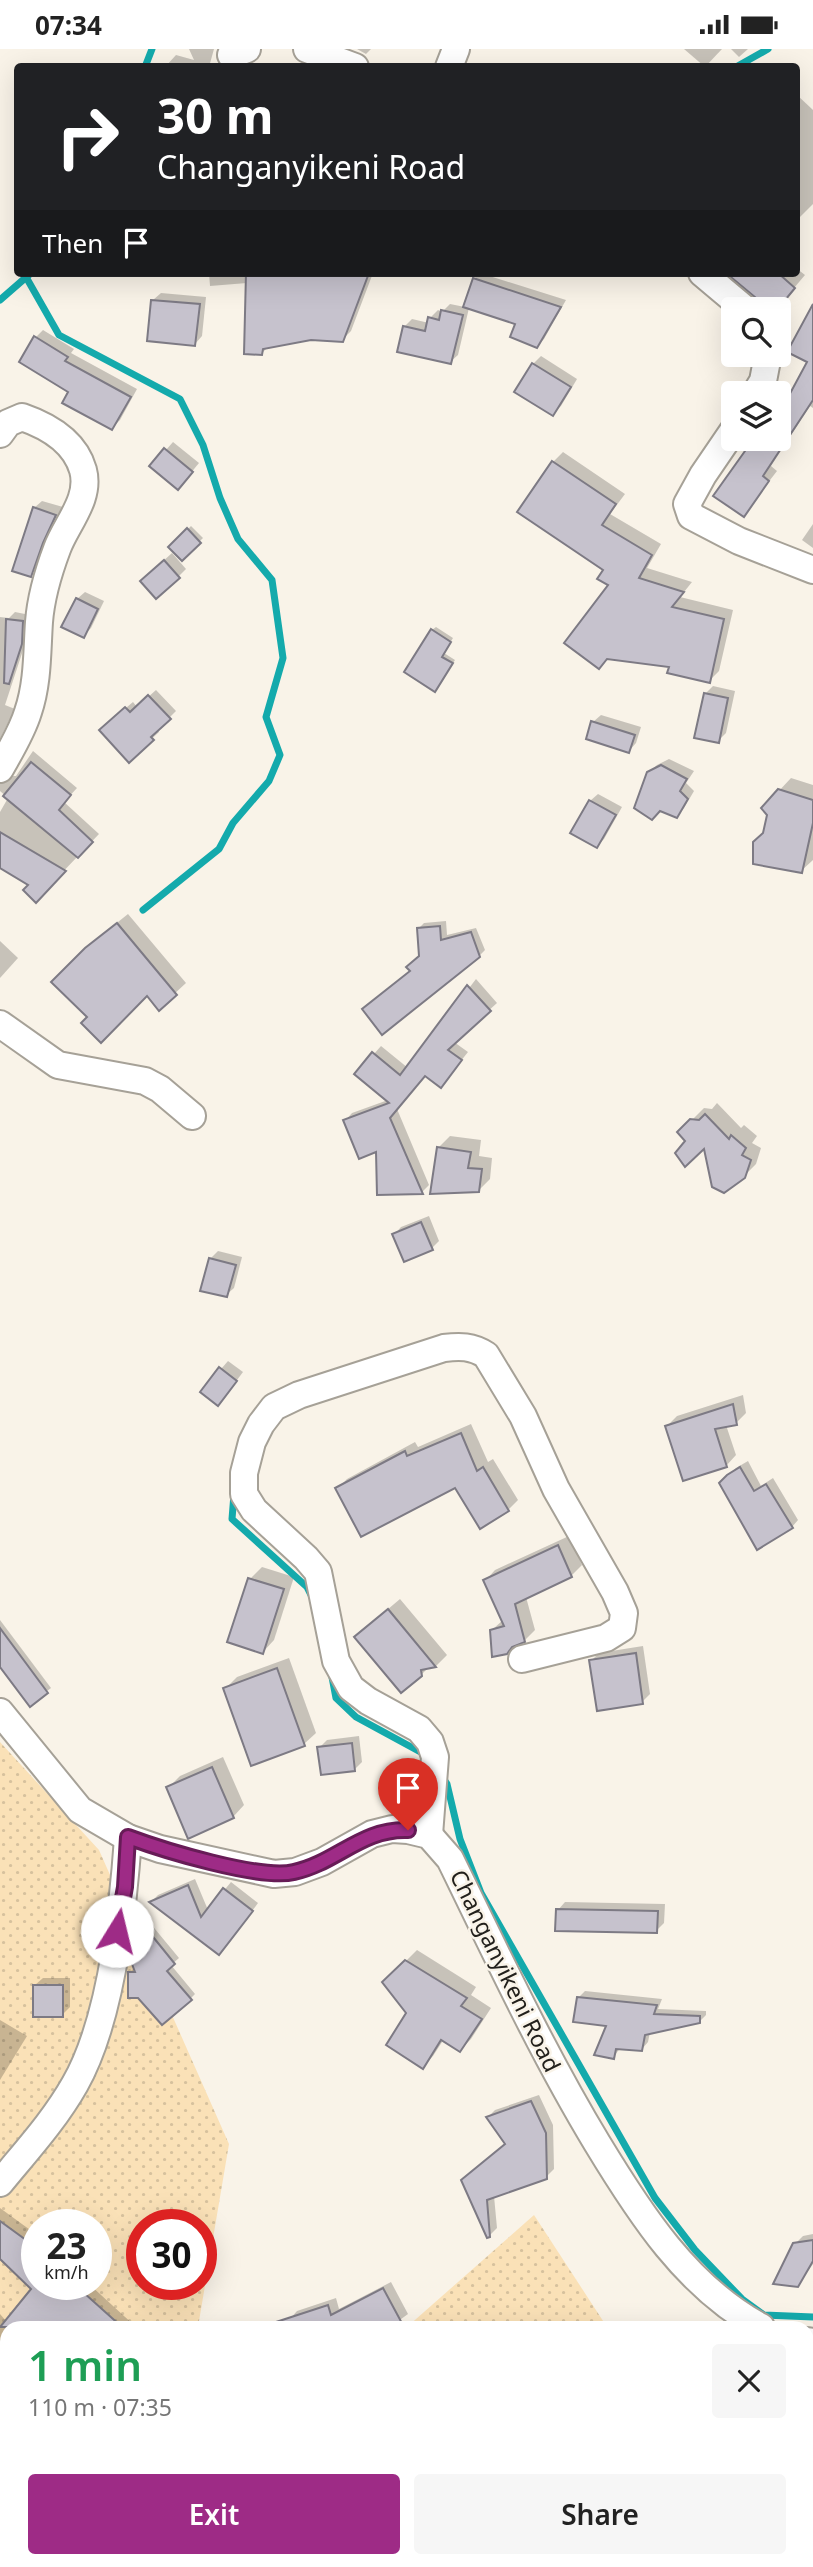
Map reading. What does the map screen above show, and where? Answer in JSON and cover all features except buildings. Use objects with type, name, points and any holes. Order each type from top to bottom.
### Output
[{"type":"street","points":[[307,49],[344,63]]},
{"type":"street","points":[[707,277],[731,297]]},
{"type":"street","points":[[0,434],[8,423],[22,417],[42,424],[76,451],[84,472],[85,489],[59,543],[44,584],[37,659],[28,712],[0,769]]},
{"type":"street","points":[[721,449],[687,504],[691,516],[739,541],[813,570]]},
{"type":"street","points":[[0,1024],[58,1065],[145,1081],[160,1089],[192,1116]]},
{"type":"street","points":[[0,1712],[80,1810],[128,1837],[160,1849],[274,1874],[295,1872],[322,1862],[372,1834],[392,1829],[429,1835],[435,1757],[430,1742],[419,1729],[368,1701],[351,1688],[336,1661],[318,1572],[254,1510],[244,1494],[244,1473],[252,1442],[274,1407],[299,1395],[444,1348],[461,1346],[477,1349],[486,1355],[523,1416],[556,1489],[615,1592],[624,1613],[622,1628],[606,1638],[522,1659]]},
{"type":"street","name":"Changanyikeni Road","points":[[429,1835],[450,1859],[560,2082],[629,2196],[693,2277],[734,2312],[750,2321]]},
{"type":"street","points":[[0,2183],[46,2131],[76,2083],[94,2041],[110,1976],[125,1887],[128,1837]]},
{"type":"shaded area","points":[[0,1742],[99,1850],[229,2144],[217,2215],[217,2209],[126,2209],[126,2300],[203,2300],[199,2321],[0,2321]]},
{"type":"shaded area","points":[[534,2215],[603,2321],[414,2321]]},
{"type":"waterway","points":[[147,63],[152,49]]},
{"type":"waterway","points":[[743,63],[768,49]]},
{"type":"waterway","points":[[26,277],[59,335],[180,399],[203,445],[220,498],[238,539],[272,580],[283,658],[266,717],[280,755],[269,781],[233,823],[219,849],[143,910]]},
{"type":"waterway","points":[[0,300],[26,277]]},
{"type":"waterway","points":[[234,1494],[232,1519],[307,1587],[311,1595]]},
{"type":"waterway","points":[[332,1677],[336,1698],[356,1717],[426,1755]]},
{"type":"waterway","points":[[441,1775],[447,1784],[460,1839],[481,1893],[655,2198],[695,2250],[742,2299],[764,2315],[813,2317]]},
{"type":"route","points":[[117,1931],[125,1887],[128,1837],[160,1849],[274,1874],[295,1872],[322,1862],[372,1834],[392,1829],[408,1830]]}]
